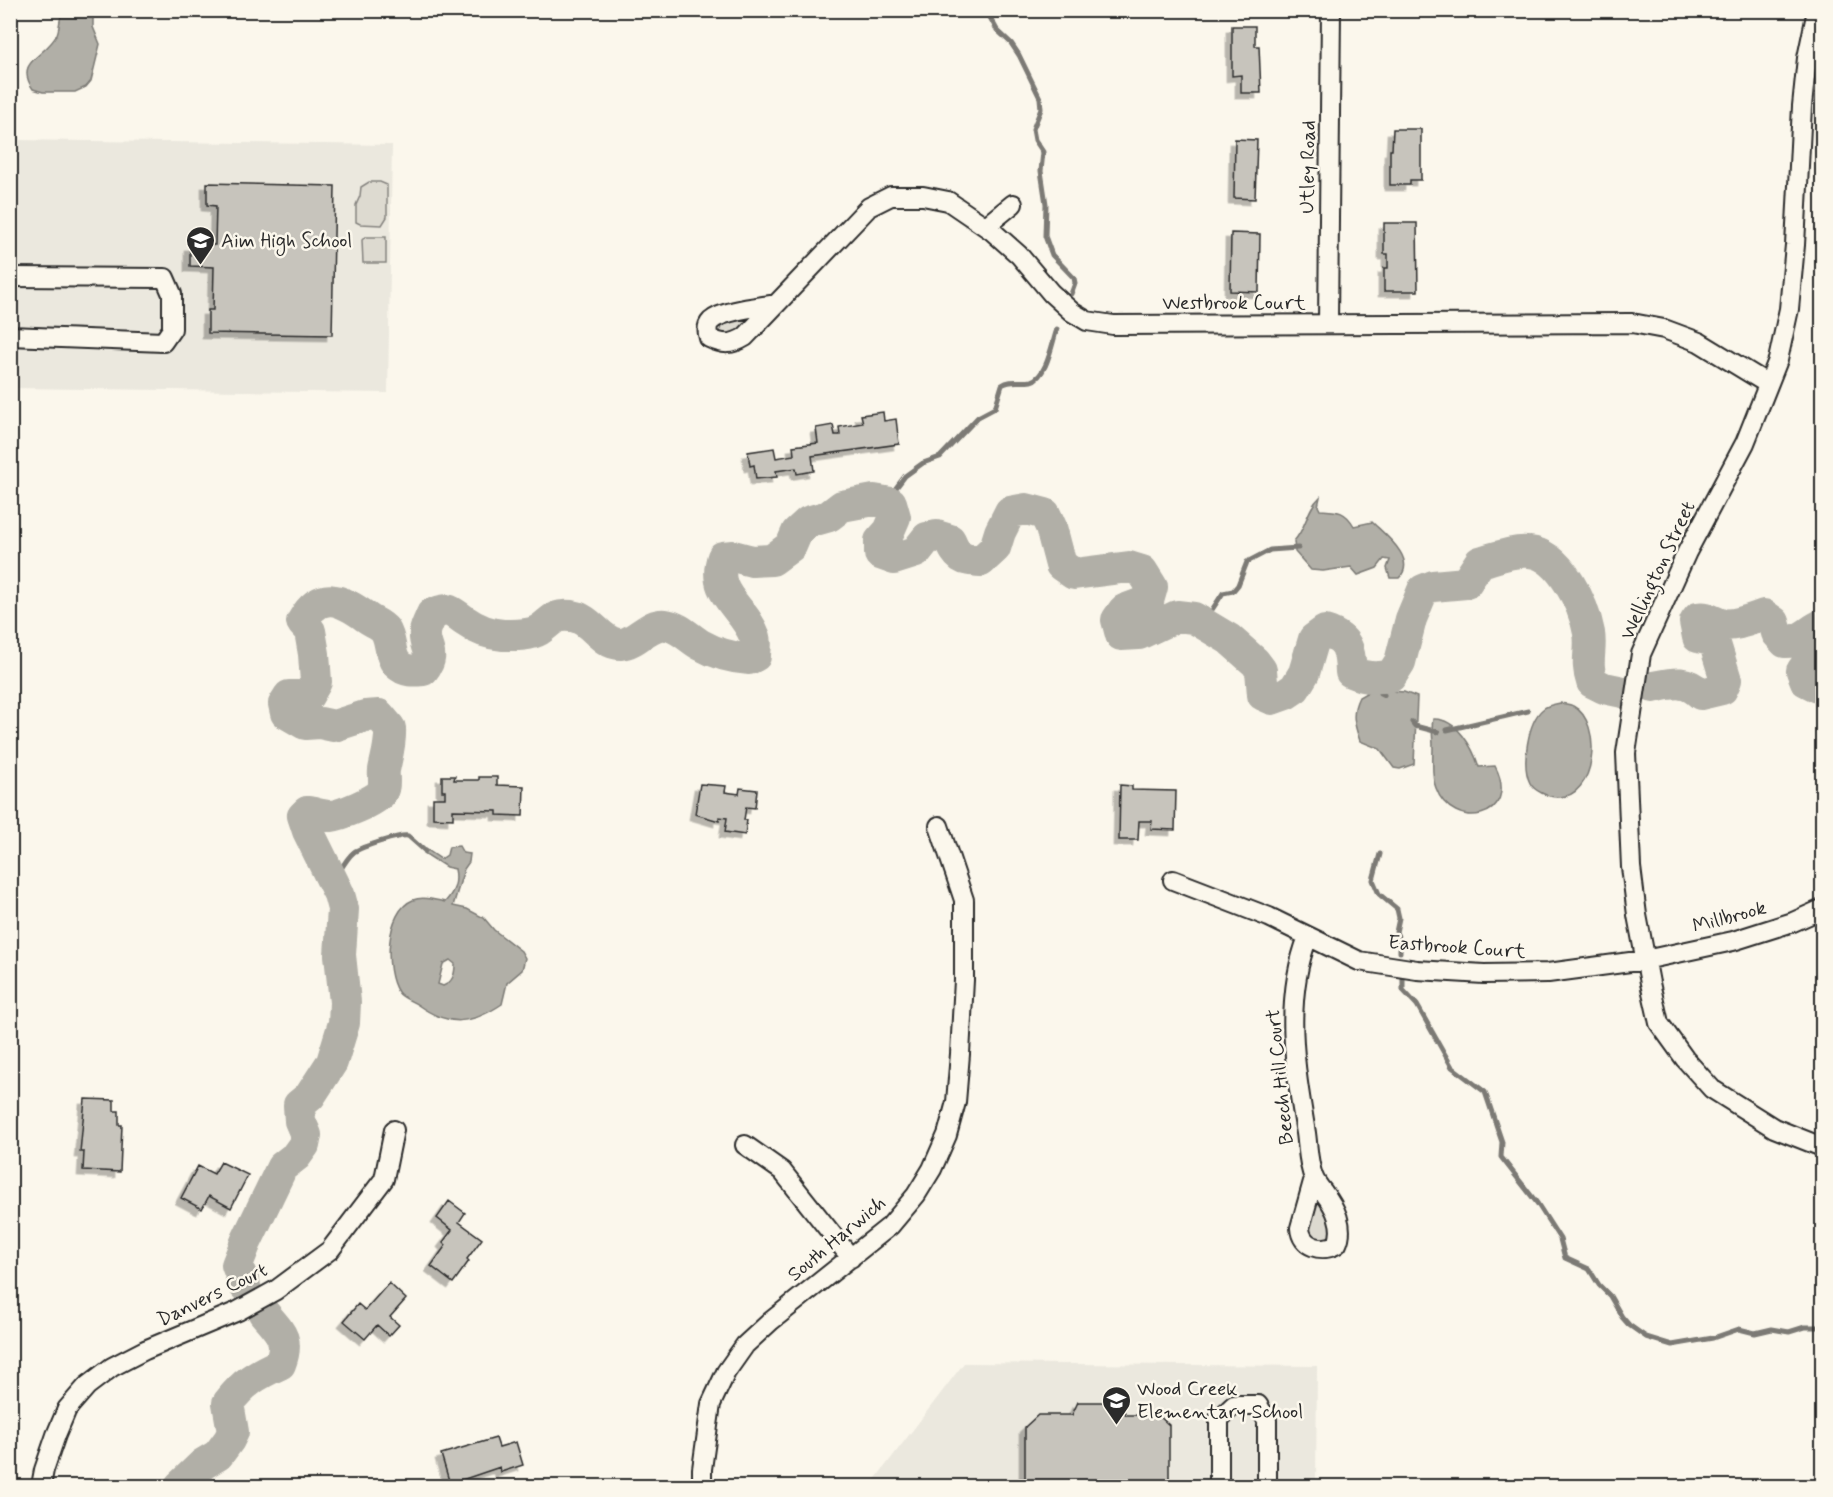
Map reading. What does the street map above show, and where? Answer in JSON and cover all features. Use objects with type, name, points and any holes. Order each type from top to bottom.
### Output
[{"type":"street","name":"Utley Road","points":[[1328,324],[1331,10]]},
{"type":"street","name":"Wellington Street","points":[[1817,10],[1807,58],[1802,105],[1795,245],[1789,309],[1778,360],[1745,443],[1687,552],[1641,654],[1626,753],[1631,867],[1645,960],[1659,1023],[1685,1059],[1712,1089],[1774,1128],[1822,1147]]},
{"type":"street","name":"Westbrook Court","points":[[776,304],[869,207],[891,196],[923,196],[948,201],[986,226],[1018,255],[1051,293],[1072,312],[1087,321],[1113,325],[1632,323],[1664,329],[1699,342],[1768,384]]},
{"type":"street","points":[[986,226],[1012,204]]},
{"type":"street","points":[[10,277],[165,278],[172,294],[172,329],[163,342],[10,336]]},
{"type":"street","name":"South Harwich","points":[[702,1486],[702,1469],[711,1404],[726,1372],[744,1345],[890,1226],[916,1196],[932,1169],[947,1135],[957,1102],[964,980],[964,900],[939,826]]},
{"type":"street","name":"Eastbrook Court","points":[[1173,880],[1241,906],[1359,961],[1423,971],[1484,975],[1548,973],[1645,960]]},
{"type":"street","name":"Millbrook","points":[[1645,960],[1732,941],[1793,922],[1822,909]]},
{"type":"street","name":"Beech Hill Court","points":[[1308,937],[1300,958],[1292,1009],[1298,1082],[1314,1178]]},
{"type":"street","name":"Danvers Court","points":[[41,1486],[44,1470],[67,1409],[87,1386],[112,1367],[145,1350],[238,1311],[276,1290],[330,1250],[384,1179],[394,1130]]},
{"type":"street","points":[[745,1145],[782,1171],[851,1258]]},
{"type":"street","points":[[1219,1486],[1219,1419],[1234,1405],[1258,1406],[1267,1420],[1267,1486]]},
{"type":"shaded area","points":[[63,10],[93,11],[93,27],[100,44],[91,81],[86,87],[75,92],[43,92],[33,89],[28,79],[29,65],[53,41]]},
{"type":"shaded area","name":"Aim High School","points":[[11,140],[392,145],[388,393],[11,388]]},
{"type":"shaded area","points":[[369,182],[380,182],[387,185],[387,217],[382,225],[356,222],[356,205],[361,187]]},
{"type":"shaded area","points":[[365,237],[386,237],[386,263],[363,263],[362,240]]},
{"type":"shaded area","points":[[758,314],[743,331],[723,336],[720,332],[724,321]]},
{"type":"shaded area","points":[[1320,497],[1318,506],[1320,510],[1340,512],[1354,526],[1372,522],[1391,540],[1402,555],[1404,563],[1404,571],[1399,578],[1390,578],[1387,568],[1390,560],[1384,559],[1377,568],[1358,575],[1351,567],[1323,571],[1311,570],[1295,552],[1294,541],[1302,530],[1312,507]]},
{"type":"shaded area","points":[[1368,692],[1404,692],[1417,697],[1414,764],[1400,769],[1394,768],[1380,749],[1360,741],[1354,719],[1359,697]]},
{"type":"shaded area","points":[[1560,703],[1572,705],[1583,715],[1589,727],[1592,743],[1587,774],[1580,786],[1570,795],[1557,797],[1542,793],[1532,786],[1527,775],[1526,755],[1533,723],[1538,715],[1543,709]]},
{"type":"shaded area","points":[[1433,719],[1442,720],[1457,729],[1473,751],[1479,767],[1495,766],[1501,784],[1499,798],[1492,808],[1482,814],[1469,815],[1456,811],[1444,802],[1436,788],[1433,778]]},
{"type":"shaded area","points":[[459,846],[463,853],[470,854],[453,906],[467,909],[484,918],[494,930],[521,951],[525,958],[522,970],[507,983],[502,1004],[480,1016],[460,1021],[440,1017],[400,994],[393,982],[389,957],[392,928],[404,906],[421,898],[445,902],[453,891],[456,883],[455,869],[446,867],[424,853],[426,849],[441,859],[447,855],[449,847]],"holes":[[[450,960],[455,964],[451,980],[443,986],[438,984],[443,964]]]},
{"type":"shaded area","points":[[1322,1198],[1335,1233],[1327,1243],[1307,1235],[1313,1200]]},
{"type":"shaded area","name":"Wood Creek Elementary School","points":[[964,1363],[1317,1366],[1316,1486],[870,1486]]},
{"type":"building","points":[[1232,26],[1255,26],[1255,46],[1259,46],[1261,93],[1241,93],[1241,75],[1232,76]]},
{"type":"building","points":[[1393,129],[1421,129],[1421,180],[1410,180],[1410,185],[1390,185],[1390,150],[1392,150]]},
{"type":"building","points":[[1235,139],[1257,140],[1255,199],[1234,198]]},
{"type":"building","points":[[207,183],[335,186],[332,335],[208,333],[208,310],[213,310],[214,267],[190,266],[190,245],[215,245],[216,206],[207,205]]},
{"type":"building","points":[[1384,223],[1417,223],[1418,291],[1384,291],[1384,268],[1388,268],[1388,254],[1384,254]]},
{"type":"building","points":[[1231,233],[1260,234],[1259,292],[1230,291]]},
{"type":"building","points":[[883,412],[884,421],[896,419],[899,444],[812,456],[814,471],[797,474],[796,468],[776,471],[777,477],[756,479],[754,465],[750,466],[748,452],[774,448],[776,458],[794,455],[793,446],[818,443],[816,428],[833,425],[835,435],[840,435],[839,427],[863,423],[861,415]]},
{"type":"building","points":[[442,776],[455,776],[454,780],[497,777],[497,785],[524,786],[523,816],[497,815],[497,811],[453,810],[453,819],[433,818],[433,798],[445,798],[445,791],[442,791]]},
{"type":"building","points":[[700,784],[726,786],[725,792],[739,794],[740,788],[757,790],[755,808],[746,807],[745,835],[725,832],[727,818],[719,817],[719,821],[695,814]]},
{"type":"building","points":[[1120,785],[1132,786],[1132,790],[1176,791],[1175,830],[1151,829],[1152,821],[1139,821],[1138,840],[1119,840]]},
{"type":"building","points":[[85,1099],[114,1100],[114,1111],[119,1111],[119,1125],[122,1125],[120,1172],[83,1170],[84,1152],[80,1152]]},
{"type":"building","points":[[221,1162],[248,1175],[231,1208],[209,1196],[202,1209],[181,1198],[198,1166],[214,1174]]},
{"type":"building","points":[[449,1201],[465,1213],[459,1222],[482,1239],[453,1283],[431,1266],[446,1245],[443,1242],[452,1230],[437,1218]]},
{"type":"building","points":[[389,1283],[406,1299],[390,1317],[399,1325],[389,1336],[377,1325],[365,1339],[344,1321],[358,1304],[365,1310]]},
{"type":"building","name":"Wood Creek Elementary School","points":[[1078,1402],[1120,1402],[1126,1415],[1158,1415],[1169,1425],[1169,1486],[1025,1486],[1025,1427],[1038,1415],[1072,1415]]},
{"type":"building","points":[[496,1438],[499,1447],[516,1442],[523,1465],[501,1472],[500,1467],[450,1484],[441,1454]]},
{"type":"waterway","points":[[986,10],[997,30],[1011,43],[1019,55],[1040,98],[1041,109],[1033,129],[1035,140],[1043,152],[1041,171],[1046,204],[1045,236],[1052,255],[1074,278],[1075,283],[1071,294]]},
{"type":"waterway","points":[[886,501],[905,476],[923,463],[940,457],[978,417],[995,408],[1002,385],[1037,378],[1045,366],[1057,329]]},
{"type":"waterway","points":[[245,1286],[237,1265],[282,1167],[296,1156],[304,1145],[306,1135],[300,1121],[299,1105],[310,1096],[332,1062],[344,1023],[345,1002],[340,955],[343,909],[339,894],[303,816],[307,812],[328,816],[336,815],[378,796],[383,787],[389,744],[390,728],[379,715],[365,716],[334,726],[320,723],[305,724],[286,713],[284,704],[289,696],[308,696],[316,682],[310,631],[302,622],[316,605],[324,601],[340,602],[381,626],[387,634],[394,660],[400,667],[410,670],[423,670],[427,664],[429,655],[425,638],[426,627],[432,614],[446,610],[478,629],[503,635],[531,633],[556,617],[571,616],[584,621],[608,640],[621,644],[627,643],[649,629],[666,625],[676,628],[713,651],[730,657],[749,659],[755,656],[755,637],[750,626],[725,591],[720,570],[723,557],[733,556],[752,561],[772,560],[791,546],[797,532],[808,522],[829,516],[842,506],[874,500],[891,503],[895,517],[889,531],[880,541],[880,554],[894,559],[916,552],[927,538],[937,536],[950,540],[961,557],[981,561],[995,548],[1010,512],[1026,509],[1045,514],[1051,527],[1061,565],[1074,574],[1129,567],[1142,571],[1152,587],[1148,601],[1124,610],[1117,620],[1121,635],[1139,634],[1177,616],[1194,618],[1229,639],[1255,662],[1261,670],[1263,695],[1272,699],[1295,688],[1304,673],[1314,639],[1325,631],[1343,641],[1350,657],[1351,672],[1370,677],[1391,676],[1400,662],[1411,619],[1423,590],[1433,586],[1466,583],[1480,562],[1523,552],[1541,555],[1561,571],[1576,596],[1586,622],[1589,633],[1589,668],[1592,682],[1604,688],[1623,692]]},
{"type":"waterway","points":[[1204,622],[1223,593],[1233,591],[1238,585],[1247,562],[1270,550],[1298,548]]},
{"type":"waterway","points":[[1653,687],[1684,684],[1701,694],[1722,689],[1726,680],[1714,641],[1698,637],[1695,622],[1698,618],[1707,618],[1721,624],[1732,624],[1764,615],[1774,622],[1777,633],[1785,642],[1800,638],[1822,625]]},
{"type":"waterway","points":[[1822,654],[1810,660],[1802,671],[1806,681],[1822,689]]},
{"type":"waterway","points":[[1376,678],[1380,693],[1384,695]]},
{"type":"waterway","points":[[1447,730],[1528,711]]},
{"type":"waterway","points":[[1412,722],[1415,726],[1438,732]]},
{"type":"waterway","points":[[333,882],[354,852],[372,844],[408,836],[425,851]]},
{"type":"waterway","points":[[1380,854],[1373,880],[1379,894],[1397,909],[1399,918],[1396,932],[1400,941],[1400,952]]},
{"type":"waterway","points":[[1403,977],[1403,990],[1417,1005],[1452,1067],[1485,1092],[1502,1142],[1501,1157],[1537,1203],[1560,1239],[1565,1258],[1589,1269],[1629,1325],[1646,1337],[1672,1345],[1713,1338],[1739,1329],[1755,1333],[1772,1329],[1789,1332],[1805,1327],[1822,1327]]},
{"type":"waterway","points":[[180,1486],[203,1464],[218,1455],[229,1440],[233,1432],[228,1403],[251,1380],[280,1364],[284,1342],[279,1331],[264,1313]]},
{"type":"place","name":"Aim High School","points":[[200,266]]},
{"type":"place","name":"Wood Creek Elementary School","points":[[1116,1426]]}]
